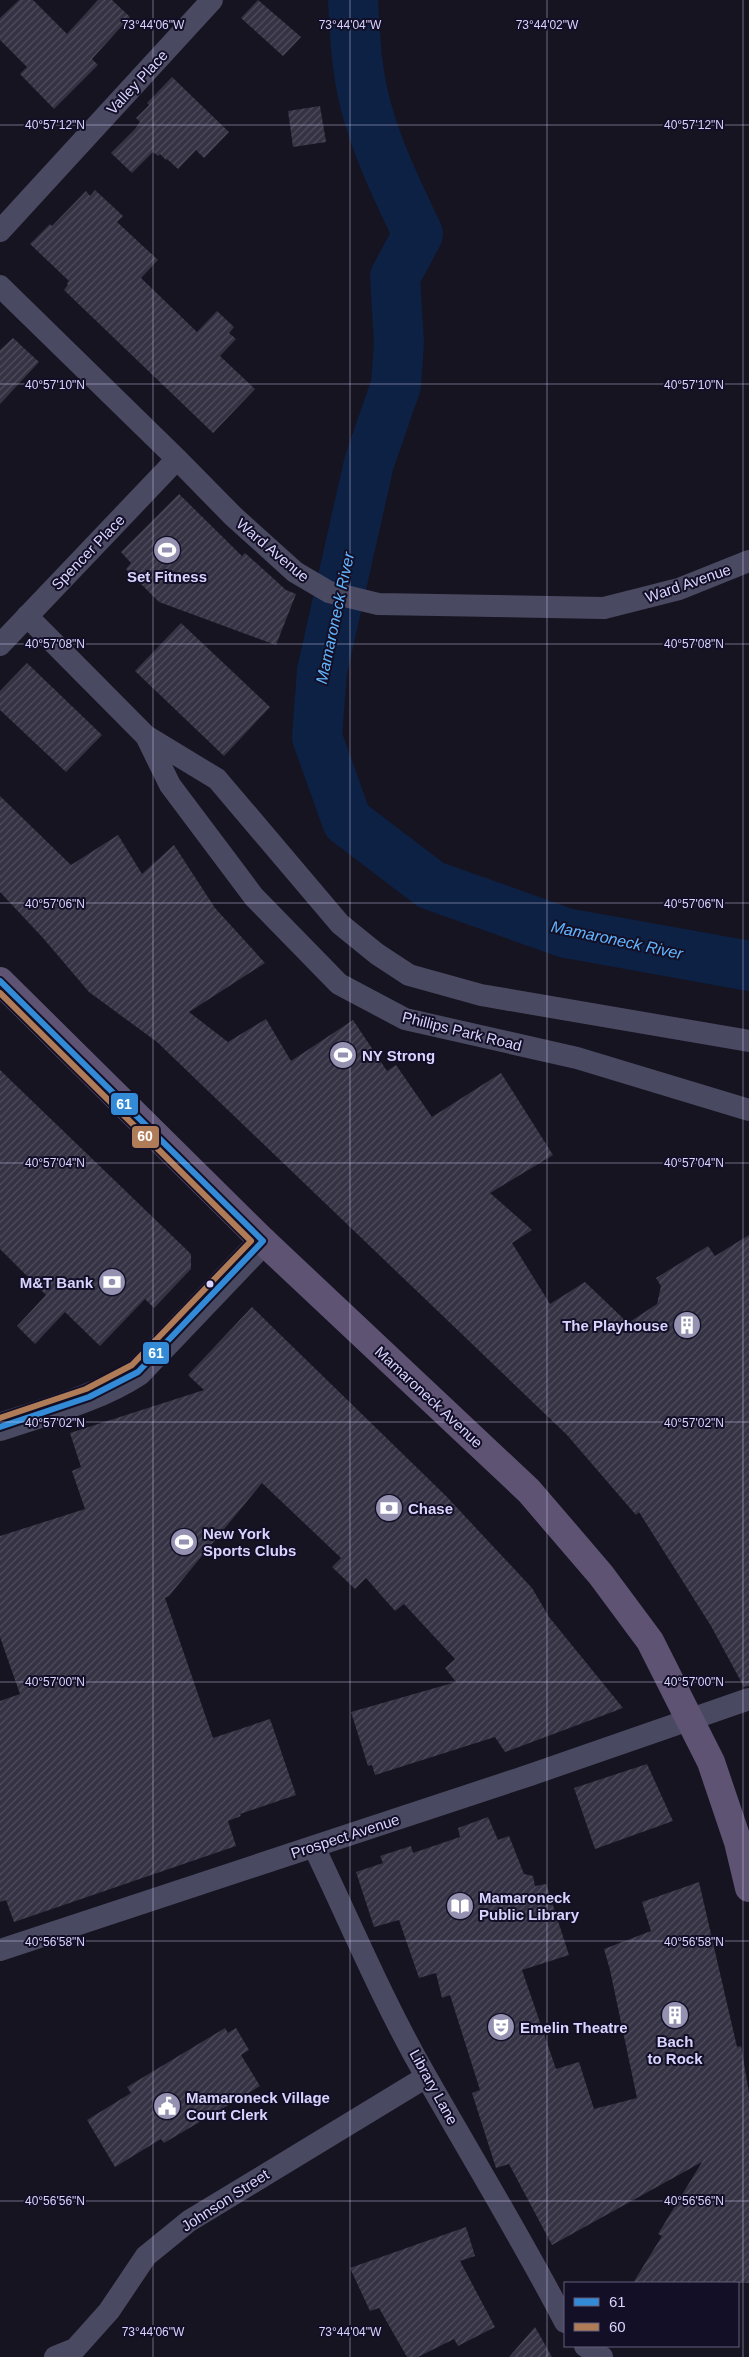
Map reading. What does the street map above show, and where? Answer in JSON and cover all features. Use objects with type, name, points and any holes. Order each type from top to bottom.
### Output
[{"type":"main road","name":"Mamaroneck Avenue","points":[[0,981],[263,1241],[528,1491],[601,1575],[650,1641],[711,1762],[738,1842],[749,1888]]},
{"type":"street","name":"Valley Place","points":[[0,231],[212,0]]},
{"type":"street","name":"Ward Avenue","points":[[1,288],[177,458],[233,516],[295,572],[329,592],[378,604],[604,608],[679,589],[749,561]]},
{"type":"street","name":"Spencer Place","points":[[0,645],[177,458]]},
{"type":"street","name":"Phillips Park Road","points":[[27,616],[146,736],[217,779],[340,924],[377,954],[409,975],[481,995],[749,1041]]},
{"type":"street","name":"Phillips Park Road","points":[[146,736],[170,785],[254,897],[339,984],[405,1020],[577,1058],[749,1110]]},
{"type":"street","points":[[0,1427],[74,1401],[129,1378],[138,1372],[263,1241]]},
{"type":"street","name":"Prospect Avenue","points":[[0,1950],[314,1847],[749,1699]]},
{"type":"street","name":"Library Lane","points":[[314,1847],[362,1950],[426,2077],[486,2177],[564,2320]]},
{"type":"street","name":"Johnson Street","points":[[55,2357],[74,2349],[109,2310],[146,2256],[189,2221],[426,2077]]},
{"type":"street","points":[[587,2347],[602,2357]]},
{"type":"building","points":[[19,0],[33,0],[67,34],[98,0],[112,0],[130,17],[92,59],[98,65],[54,109],[20,74],[27,67],[0,40],[0,18]]},
{"type":"building","points":[[258,0],[301,37],[283,56],[241,18]]},
{"type":"building","points":[[172,77],[229,132],[204,158],[196,150],[178,169],[160,154],[158,156],[153,152],[132,173],[111,153],[135,129],[140,122],[136,118],[149,105],[147,103]]},
{"type":"building","points":[[320,106],[326,142],[293,147],[288,111]]},
{"type":"building","points":[[95,190],[123,216],[117,222],[158,260],[141,278],[197,332],[217,311],[234,327],[229,333],[236,339],[220,356],[255,389],[213,433],[64,290],[69,281],[30,244],[50,224],[52,226],[86,191],[90,196]]},
{"type":"building","points":[[13,338],[39,362],[0,404],[0,350]]},
{"type":"building","points":[[179,494],[242,556],[245,553],[286,590],[296,594],[276,645],[159,602],[126,569],[131,563],[121,552]]},
{"type":"building","points":[[181,623],[270,707],[224,756],[135,671]]},
{"type":"building","points":[[27,663],[102,735],[66,772],[0,710],[0,691]]},
{"type":"building","points":[[0,796],[71,865],[118,835],[142,874],[174,845],[215,908],[265,963],[189,1012],[228,1042],[266,1019],[291,1061],[353,1020],[387,1071],[396,1065],[432,1117],[501,1073],[553,1155],[490,1193],[532,1230],[512,1243],[550,1304],[585,1282],[628,1323],[657,1304],[661,1286],[656,1278],[708,1246],[715,1256],[749,1235],[749,1686],[744,1687],[711,1626],[639,1512],[636,1515],[567,1435],[157,1042],[89,992],[43,938],[0,892]]},
{"type":"building","points":[[0,1070],[191,1254],[191,1269],[154,1308],[145,1299],[100,1346],[65,1312],[35,1344],[17,1326],[46,1295],[0,1249]]},
{"type":"building","points":[[252,1307],[446,1496],[532,1588],[549,1617],[623,1708],[505,1752],[495,1737],[375,1775],[372,1765],[368,1766],[351,1712],[456,1682],[445,1668],[455,1659],[404,1604],[395,1611],[366,1578],[355,1589],[332,1567],[341,1558],[262,1483],[169,1596],[165,1598],[213,1738],[270,1719],[296,1795],[240,1814],[241,1816],[228,1821],[236,1846],[14,1922],[6,1900],[0,1902],[0,1701],[20,1694],[0,1637],[0,1536],[85,1509],[72,1471],[81,1467],[70,1433],[204,1390],[188,1375]]},
{"type":"building","points":[[647,1764],[673,1821],[595,1849],[574,1788]]},
{"type":"building","points":[[488,1817],[498,1840],[509,1836],[524,1874],[533,1876],[535,1886],[546,1884],[569,1955],[522,1970],[556,2069],[579,2062],[594,2109],[637,2098],[604,1949],[651,1931],[642,1902],[699,1882],[737,2047],[741,2046],[749,2093],[749,2283],[634,2282],[662,2236],[658,2234],[702,2162],[552,2245],[509,2164],[496,2168],[472,2093],[480,2090],[450,1995],[442,1998],[436,1973],[419,1978],[399,1920],[374,1927],[356,1872],[383,1863],[380,1856],[411,1846],[413,1853],[460,1837],[458,1828]]},
{"type":"building","name":"Mamaroneck Village Court Clerk","points":[[225,2028],[228,2033],[236,2028],[249,2050],[241,2055],[260,2086],[164,2143],[161,2139],[115,2167],[87,2120],[131,2093],[127,2087]]},
{"type":"building","points":[[466,2227],[475,2256],[460,2261],[495,2327],[458,2346],[454,2339],[418,2357],[407,2357],[379,2308],[370,2311],[350,2268]]},
{"type":"building","points":[[535,2327],[552,2357],[509,2357]]},
{"type":"waterway","name":"Mamaroneck River","points":[[353,0],[357,59],[365,103],[385,162],[418,234],[395,277],[399,343],[396,385],[369,463],[322,671],[317,737],[347,821],[431,885],[566,933],[749,966]]},
{"type":"transit line","name":"61","points":[[0,981],[263,1241],[138,1372],[89,1397],[0,1427]]},
{"type":"transit line","name":"60","points":[[0,993],[251,1241],[132,1365],[86,1389],[0,1418]]},
{"type":"place","name":"Set Fitness","points":[[167,550]]},
{"type":"place","name":"NY Strong","points":[[343,1055]]},
{"type":"place","name":"M&T Bank","points":[[112,1282]]},
{"type":"place","name":"The Playhouse","points":[[687,1325]]},
{"type":"place","name":"Chase","points":[[389,1508]]},
{"type":"place","name":"New York Sports Clubs","points":[[184,1542]]},
{"type":"place","name":"Mamaroneck Public Library","points":[[460,1906]]},
{"type":"place","name":"Bach to Rock","points":[[675,2015]]},
{"type":"place","name":"Emelin Theatre","points":[[501,2027]]},
{"type":"place","name":"Mamaroneck Village Court Clerk","points":[[167,2106]]}]
